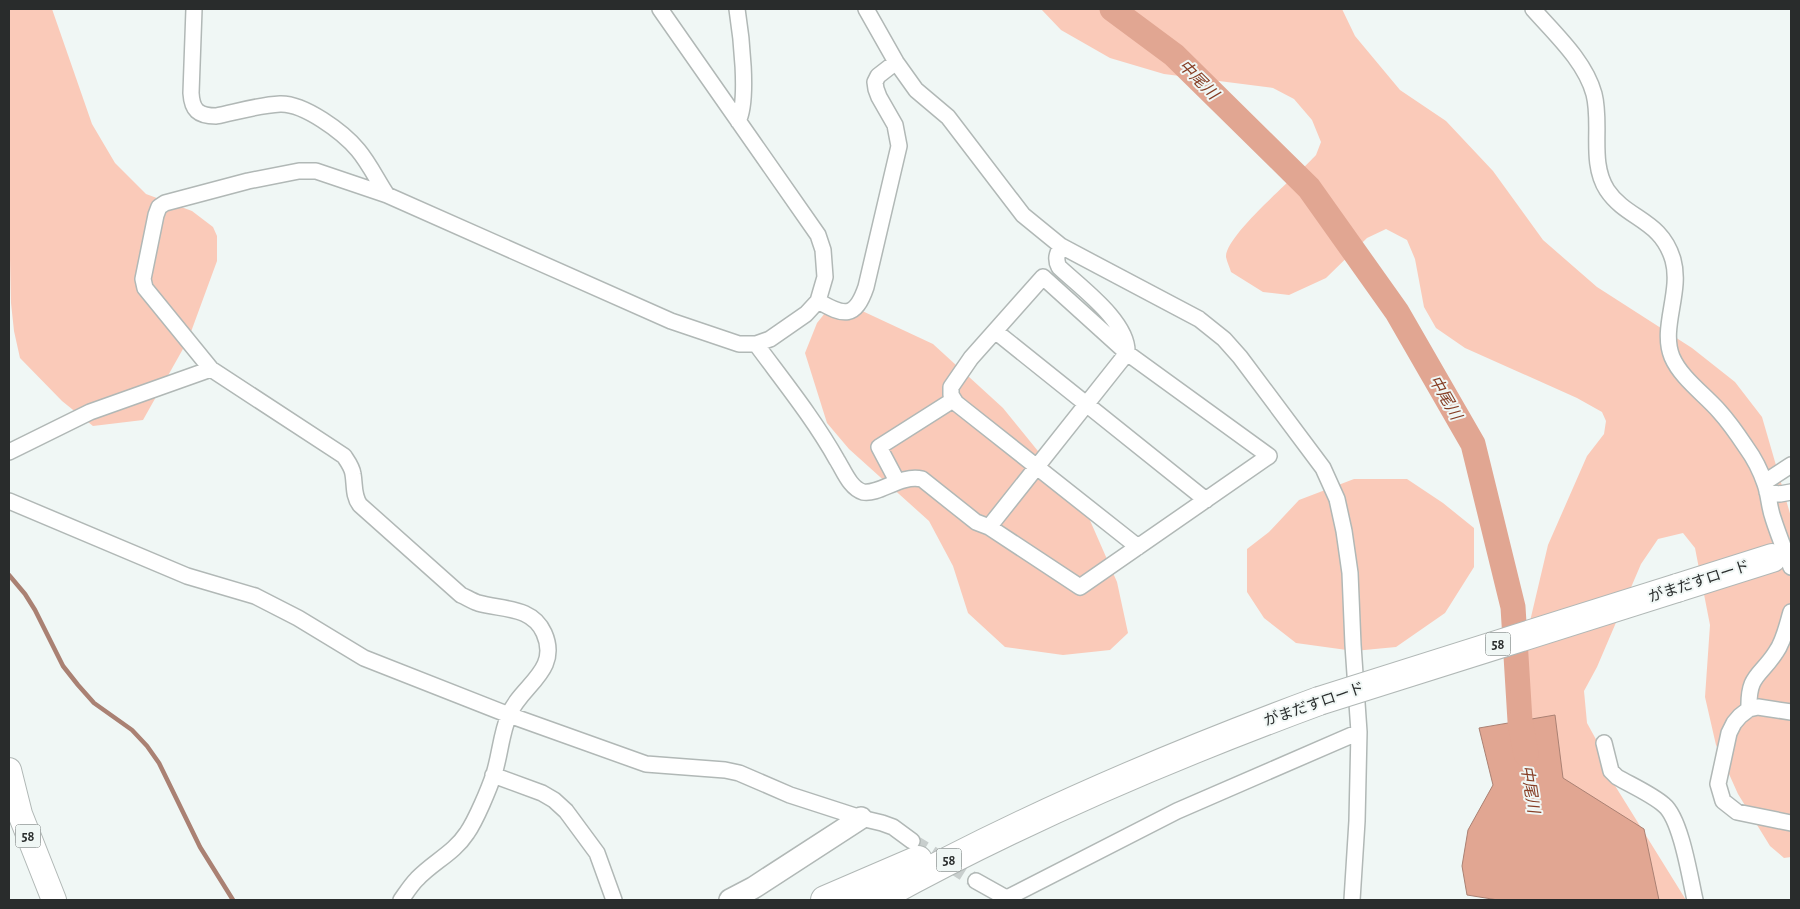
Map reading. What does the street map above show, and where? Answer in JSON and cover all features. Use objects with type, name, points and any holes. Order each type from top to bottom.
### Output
[{"type":"highway","name":"がまだすロード","points":[[875,900],[1025,822],[1208,742],[1319,701],[1677,588],[1782,562]]},
{"type":"highway","points":[[825,900],[901,866],[1025,822]]},
{"type":"main road","name":"58","points":[[9,770],[20,814],[54,900]]},
{"type":"street","points":[[194,9],[191,93],[192,102],[199,113],[206,116],[216,116],[280,104],[296,106],[313,114],[346,138],[358,150],[387,195]]},
{"type":"street","points":[[401,900],[417,879],[457,848],[468,832],[493,775],[509,715],[515,703],[543,672],[548,646],[544,633],[526,614],[513,608],[476,602],[461,595],[360,505],[356,500],[353,472],[344,456],[211,369],[145,288],[143,279],[156,215],[160,207],[165,203],[299,171],[316,172],[387,195],[671,321],[739,344],[756,344],[770,340],[806,314],[818,301],[825,278],[823,250],[818,235],[660,9]]},
{"type":"street","points":[[737,9],[744,102],[742,114],[738,122]]},
{"type":"street","points":[[866,9],[896,62],[916,90],[948,117],[1023,214],[1061,246],[1199,319],[1224,339],[1240,357],[1323,468],[1337,499],[1344,530],[1350,573],[1359,732],[1357,821],[1352,900]]},
{"type":"street","points":[[1533,9],[1573,55],[1590,82],[1598,118],[1597,156],[1600,174],[1606,188],[1615,200],[1655,229],[1664,238],[1670,250],[1676,276],[1669,339],[1672,355],[1678,368],[1720,413],[1742,442],[1766,487],[1782,562]]},
{"type":"street","points":[[818,301],[838,312],[845,312],[856,307],[866,287],[899,146],[895,125],[878,98],[876,82],[878,76],[896,62]]},
{"type":"street","points":[[989,527],[1127,353],[1126,340],[1118,325],[1106,310],[1059,267],[1056,259],[1061,246]]},
{"type":"street","points":[[756,344],[824,437],[850,482],[857,489],[865,492],[872,491],[897,481],[915,478],[922,479],[976,522],[989,527],[1080,587],[1138,547],[1206,500],[1269,456],[1127,353],[1043,277],[971,358],[951,387],[950,391],[953,400],[1138,547]]},
{"type":"street","points":[[995,331],[1206,500]]},
{"type":"street","points":[[9,452],[90,412],[211,369]]},
{"type":"street","points":[[897,481],[879,447],[953,400]]},
{"type":"street","points":[[1766,487],[1791,465]]},
{"type":"street","points":[[1766,487],[1780,494],[1791,492]]},
{"type":"street","points":[[9,501],[187,576],[255,596],[298,618],[364,658],[509,715],[646,764],[725,770],[739,773],[790,795],[861,818],[882,822],[912,841]]},
{"type":"street","points":[[1749,709],[1748,696],[1750,685],[1780,646],[1791,612]]},
{"type":"street","points":[[1791,712],[1768,708],[1749,709],[1734,723],[1729,733],[1718,784],[1722,801],[1737,812],[1791,823]]},
{"type":"street","points":[[976,882],[1006,900],[1177,811],[1359,732]]},
{"type":"street","points":[[1604,744],[1611,771],[1617,778],[1665,805],[1672,814],[1678,827],[1695,900]]},
{"type":"street","points":[[493,775],[542,793],[554,800],[566,811],[597,853],[614,900]]},
{"type":"street","points":[[730,900],[753,888],[861,818]]},
{"type":"shaded area","points":[[9,9],[52,9],[92,124],[115,163],[146,194],[192,211],[213,227],[217,236],[217,261],[188,340],[143,420],[93,426],[62,401],[20,358],[14,331],[11,303]]},
{"type":"shaded area","points":[[1041,9],[1342,9],[1355,36],[1400,90],[1446,121],[1493,171],[1543,240],[1597,287],[1692,348],[1735,382],[1762,417],[1791,517],[1791,857],[1784,858],[1770,846],[1738,794],[1716,745],[1705,697],[1710,625],[1695,548],[1683,533],[1658,539],[1641,564],[1597,667],[1584,691],[1587,723],[1604,754],[1609,776],[1686,900],[1534,900],[1506,784],[1515,685],[1548,545],[1587,456],[1604,434],[1606,421],[1602,412],[1577,398],[1465,348],[1436,328],[1424,307],[1415,259],[1407,240],[1386,229],[1367,238],[1326,278],[1289,295],[1263,292],[1231,272],[1226,257],[1229,247],[1237,234],[1316,155],[1321,142],[1312,120],[1294,99],[1273,88],[1164,74],[1110,58],[1061,30]]},
{"type":"shaded area","points":[[829,308],[858,309],[933,344],[1003,408],[1085,509],[1117,582],[1128,633],[1110,650],[1063,655],[1005,647],[968,613],[953,566],[929,521],[849,449],[827,423],[805,353],[817,323]]},
{"type":"shaded area","points":[[1354,479],[1407,479],[1443,503],[1474,528],[1474,567],[1445,613],[1396,647],[1354,651],[1296,643],[1264,618],[1247,592],[1247,549],[1269,532],[1299,500]]},
{"type":"water","points":[[1555,715],[1563,778],[1644,829],[1659,900],[1498,900],[1467,895],[1462,866],[1468,830],[1493,785],[1479,728]]},
{"type":"waterway","name":"中尾川","points":[[1112,9],[1174,55],[1309,188],[1397,312],[1473,444],[1513,607],[1520,721],[1526,754]]},
{"type":"waterway","points":[[9,575],[25,594],[63,666],[78,685],[94,703],[132,730],[159,763],[200,847],[233,900]]},
{"type":"tunnel","points":[[912,841],[976,881]]}]
